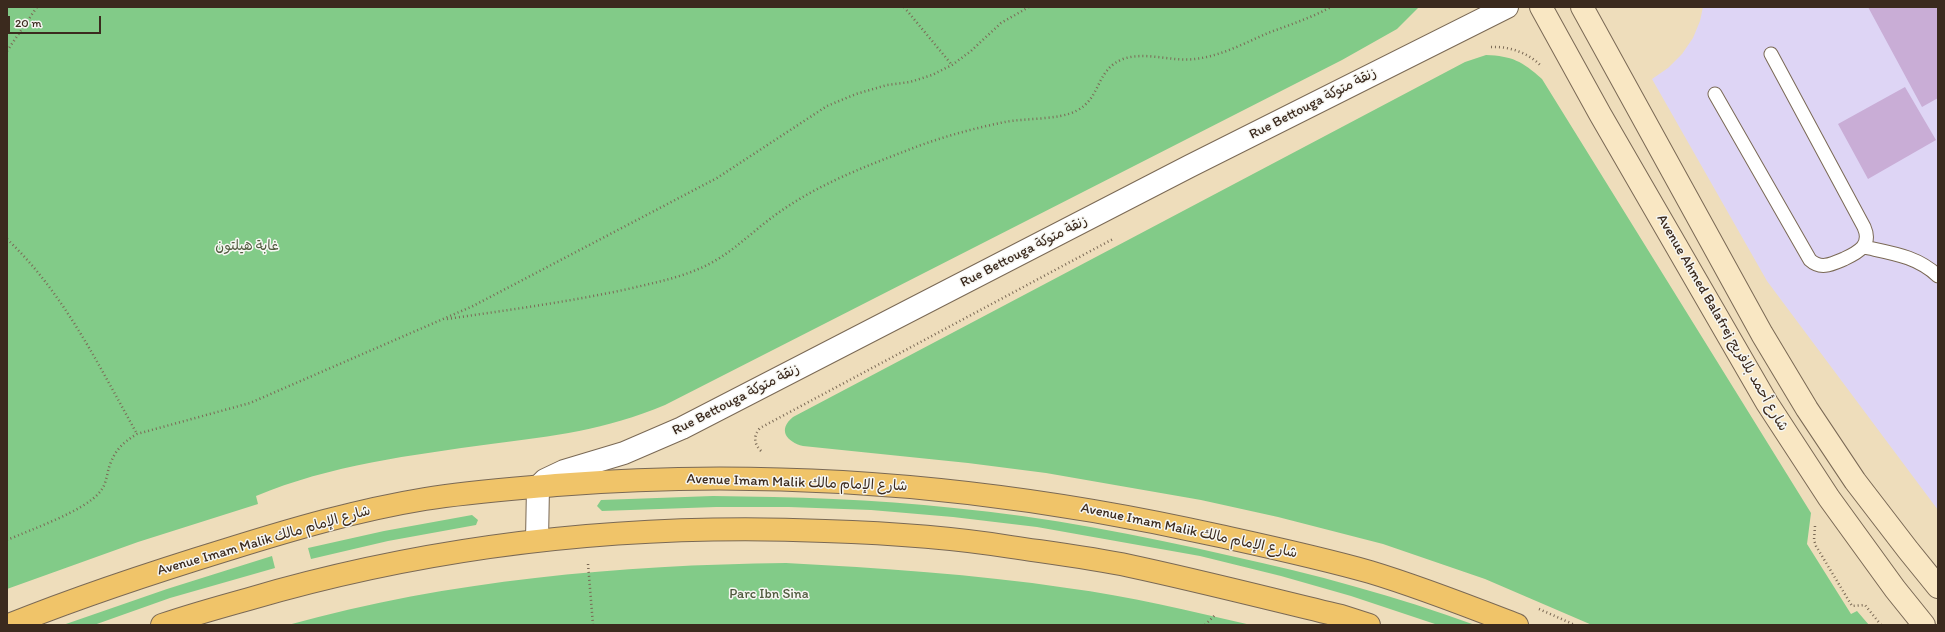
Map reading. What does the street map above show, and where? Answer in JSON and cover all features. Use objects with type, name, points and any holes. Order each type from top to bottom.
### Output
[{"type":"main road","name":"Avenue Ahmed Balafrej شارع أحمد بلافريج","points":[[1541,7],[1600,114],[1768,403],[1828,498],[1895,589],[1924,625]]},
{"type":"main road","name":"Avenue Ahmed Balafrej شارع أحمد بلافريج","points":[[1582,7],[1762,334],[1807,408],[1855,481],[1938,587]]},
{"type":"main road","name":"Avenue Imam Malik شارع الإمام مالك","points":[[9,625],[82,596],[167,568],[280,533],[370,509],[425,499],[538,486],[628,479],[734,478],[839,482],[945,490],[1050,503],[1162,523],[1258,544],[1370,572],[1449,598],[1517,625]]},
{"type":"main road","points":[[162,625],[295,585],[378,565],[537,540],[640,532],[763,528],[886,533],[1008,546],[1129,566],[1333,614],[1369,625]]},
{"type":"street","name":"Rue Bettouga زنقة متوكة","points":[[538,486],[545,480],[564,471],[624,454],[682,428],[1190,166],[1507,7]]},
{"type":"street","points":[[537,540],[538,486]]},
{"type":"lane","points":[[1715,94],[1810,260],[1815,265],[1830,265],[1857,253],[1864,247],[1867,240],[1867,233],[1771,54]]},
{"type":"lane","points":[[1864,247],[1906,256],[1919,261],[1938,276]]},
{"type":"path","points":[[7,51],[37,7]]},
{"type":"path","points":[[904,7],[952,65]]},
{"type":"path","points":[[7,540],[89,502],[104,486],[108,478],[110,463],[117,450],[126,441],[137,434],[250,402],[473,306],[717,178],[827,106],[856,94],[887,85],[910,82],[932,75],[952,65],[971,51],[1001,23],[1028,7]]},
{"type":"path","points":[[443,320],[601,295],[664,281],[685,274],[711,263],[735,247],[782,210],[809,194],[874,163],[912,148],[978,128],[1006,122],[1075,112],[1087,104],[1092,98],[1107,69],[1123,59],[1138,56],[1172,59],[1196,59],[1221,52],[1331,7]]},
{"type":"path","points":[[1487,47],[1499,46],[1515,50],[1527,55],[1543,68]]},
{"type":"path","points":[[768,454],[757,447],[755,442],[757,432],[760,428],[1117,237]]},
{"type":"path","points":[[7,239],[35,269],[58,298],[78,329],[137,434]]},
{"type":"path","points":[[1815,525],[1814,540],[1816,546],[1852,606],[1865,605],[1881,625]]},
{"type":"path","points":[[586,536],[593,625]]},
{"type":"path","points":[[1535,607],[1575,625]]},
{"type":"shaded area","points":[[1703,7],[1938,7],[1938,510],[1767,281],[1652,79],[1668,68],[1682,54],[1693,38],[1700,21]]},
{"type":"green space","name":"غابة هيلتون","points":[[7,7],[1419,7],[1397,29],[1342,60],[665,405],[621,421],[579,431],[401,457],[372,462],[313,476],[256,496],[258,504],[138,542],[7,589]]},
{"type":"green space","points":[[1486,55],[1510,58],[1522,64],[1542,79],[1811,513],[1807,544],[1851,614],[1857,611],[1869,625],[1592,625],[1485,579],[1383,544],[1278,517],[1201,500],[1046,473],[968,463],[803,446],[792,442],[786,435],[786,426],[793,417],[1465,62]]},
{"type":"green space","points":[[713,496],[894,502],[1024,516],[1162,541],[1293,570],[1385,595],[1475,625],[1438,625],[1351,596],[1281,576],[1200,556],[1037,527],[953,517],[871,510],[789,507],[716,507],[602,511],[597,506],[601,500]]},
{"type":"green space","points":[[472,515],[478,520],[476,525],[388,541],[311,559],[308,548],[384,531]]},
{"type":"green space","points":[[272,556],[275,568],[170,598],[94,625],[63,625],[167,589]]},
{"type":"green space","name":"Parc Ibn Sina","points":[[786,563],[927,572],[1032,583],[1090,591],[1182,609],[1251,625],[288,625],[349,609],[411,597],[473,586],[535,578],[661,567]]},
{"type":"building","points":[[1868,7],[1938,7],[1938,98],[1922,107]]},
{"type":"building","points":[[1905,87],[1936,140],[1868,179],[1838,124]]}]
